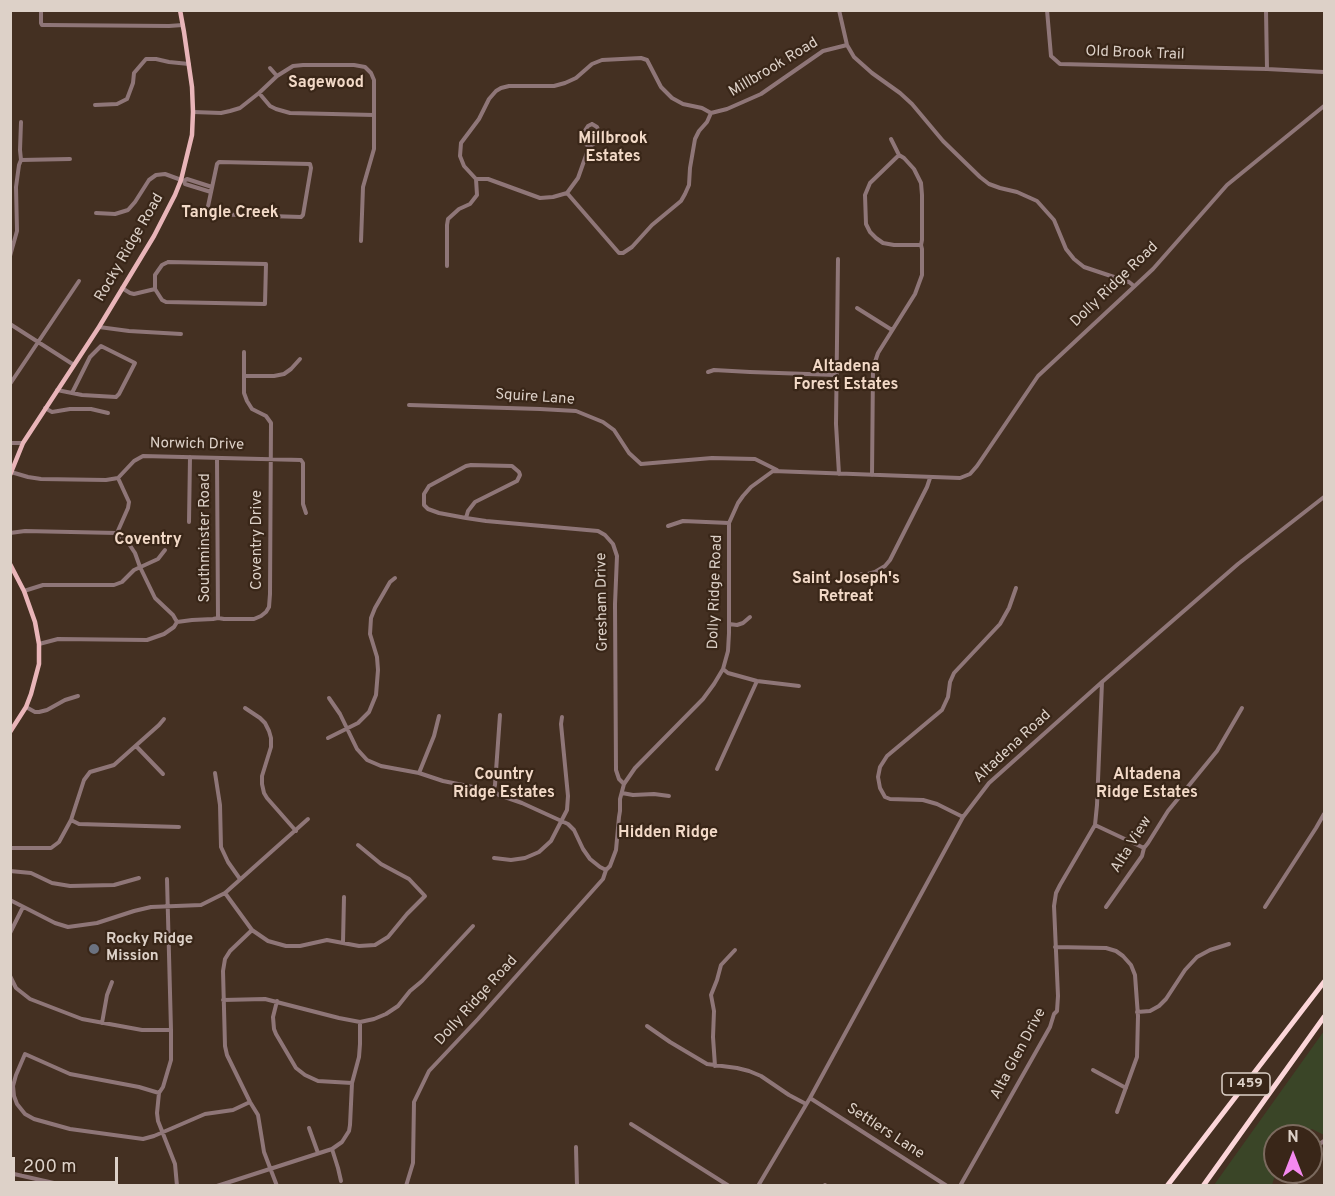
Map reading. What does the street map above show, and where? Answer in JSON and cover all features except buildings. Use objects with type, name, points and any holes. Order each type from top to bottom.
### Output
[{"type":"highway","name":"I 459","points":[[1167,1185],[1324,982]]},
{"type":"highway","name":"I 459","points":[[1203,1185],[1324,1017]]},
{"type":"main road","name":"Rocky Ridge Road","points":[[11,473],[23,443],[99,327],[162,222],[183,180],[192,135],[193,112],[189,64],[180,10]]},
{"type":"main road","points":[[10,564],[36,622],[39,644],[37,676],[26,707],[10,732]]},
{"type":"street","points":[[41,10],[41,23],[46,26],[183,25]]},
{"type":"street","points":[[839,10],[847,45],[854,57],[912,104],[943,141],[980,177],[989,184],[1038,201],[1054,220],[1066,249],[1074,259],[1087,268],[1129,282],[1134,286]]},
{"type":"street","name":"Old Brook Trail","points":[[1047,10],[1051,56],[1060,64],[1324,72]]},
{"type":"street","points":[[1266,10],[1268,69]]},
{"type":"street","name":"Millbrook Road","points":[[711,113],[727,110],[761,94],[823,51],[847,45]]},
{"type":"street","points":[[447,266],[448,219],[459,209],[474,201],[477,195],[477,179],[464,166],[460,156],[461,143],[480,119],[489,99],[501,88],[554,86],[576,78],[592,64],[602,60],[641,57],[647,60],[661,87],[672,98],[711,113],[695,139],[689,184],[681,201],[623,253],[619,253],[567,193]]},
{"type":"street","points":[[95,105],[117,104],[127,99],[134,73],[146,59],[189,64]]},
{"type":"street","points":[[193,112],[230,111],[240,108],[277,76],[293,66],[365,68],[374,80],[374,146],[363,187],[361,241]]},
{"type":"street","points":[[270,68],[277,76]]},
{"type":"street","points":[[259,93],[270,106],[290,114],[374,115]]},
{"type":"street","name":"Dolly Ridge Road","points":[[406,1185],[413,1163],[414,1102],[429,1071],[604,877],[616,850],[620,799],[624,784],[635,768],[703,699],[723,669],[728,651],[729,523],[738,503],[751,487],[774,471],[930,478],[960,478],[970,474],[1038,376],[1153,269],[1223,189],[1324,106]]},
{"type":"street","points":[[10,256],[17,231],[15,207],[21,160],[21,122]]},
{"type":"street","points":[[477,179],[488,179],[540,198],[553,197],[567,193],[578,178],[589,147],[596,142],[599,132],[592,124],[582,135],[582,140],[589,147]]},
{"type":"street","points":[[872,475],[873,368],[878,353],[920,285],[922,275],[921,183],[914,169],[893,147],[891,139]]},
{"type":"street","points":[[899,155],[870,183],[865,195],[866,224],[870,232],[883,243],[921,244]]},
{"type":"street","points":[[21,160],[70,159]]},
{"type":"street","points":[[219,162],[308,163],[311,166],[303,214],[300,217],[208,214],[212,189],[219,162]]},
{"type":"street","points":[[96,213],[115,214],[128,210],[149,180],[156,175],[165,174],[183,180],[187,179],[212,189]]},
{"type":"street","points":[[838,259],[836,424],[839,474]]},
{"type":"street","points":[[168,262],[266,264],[265,304],[172,303],[162,300],[155,289],[157,271],[168,262]]},
{"type":"street","points":[[10,384],[79,281]]},
{"type":"street","points":[[122,288],[134,294],[155,289]]},
{"type":"street","points":[[857,308],[892,330]]},
{"type":"street","points":[[10,324],[74,365]]},
{"type":"street","points":[[99,327],[181,334]]},
{"type":"street","points":[[57,390],[72,393],[95,397],[116,397],[135,363],[101,346],[90,357],[72,393]]},
{"type":"street","name":"Coventry Drive","points":[[39,644],[58,639],[147,640],[164,634],[177,622],[218,618],[254,619],[266,612],[269,607],[270,594],[271,423],[266,416],[252,409],[247,401],[244,393],[244,352]]},
{"type":"street","points":[[244,376],[284,374],[300,359]]},
{"type":"street","points":[[708,372],[714,369],[836,375]]},
{"type":"street","name":"Squire Lane","points":[[409,405],[576,411],[603,422],[614,430],[629,453],[641,464],[712,458],[755,459],[779,471]]},
{"type":"street","points":[[45,408],[52,412],[91,409],[108,413]]},
{"type":"street","points":[[10,443],[23,443]]},
{"type":"street","name":"Norwich Drive","points":[[118,478],[134,461],[143,456],[301,460],[303,463],[303,504],[306,513]]},
{"type":"street","points":[[189,522],[190,457]]},
{"type":"street","name":"Southminster Road","points":[[218,458],[218,618]]},
{"type":"street","name":"Gresham Drive","points":[[466,518],[475,502],[517,481],[520,475],[512,466],[466,466],[429,486],[424,494],[424,505],[439,513],[466,518],[508,524],[598,531],[613,544],[617,556],[616,770],[619,779],[624,784]]},
{"type":"street","points":[[11,473],[41,479],[106,480],[118,478],[129,502],[117,533]]},
{"type":"street","points":[[847,575],[868,574],[885,566],[930,478]]},
{"type":"street","name":"Altadena Road","points":[[758,1185],[810,1098],[963,817],[989,783],[1238,564],[1324,497]]},
{"type":"street","points":[[668,526],[683,521],[729,523]]},
{"type":"street","points":[[10,533],[25,531],[117,533],[135,553],[155,598],[177,622]]},
{"type":"street","points":[[24,591],[43,585],[114,585],[122,582],[134,570],[158,559],[165,550]]},
{"type":"street","points":[[328,738],[365,717],[376,694],[378,670],[377,657],[370,634],[371,618],[390,582],[395,578]]},
{"type":"street","points":[[963,817],[923,800],[885,797],[880,789],[878,777],[880,766],[888,756],[942,710],[954,673],[1000,624],[1016,588]]},
{"type":"street","points":[[729,624],[743,623],[750,616]]},
{"type":"street","points":[[723,669],[728,673],[757,681],[799,686]]},
{"type":"street","points":[[717,770],[757,681]]},
{"type":"street","name":"Alta Glen Drive","points":[[960,1185],[1057,1011],[1054,906],[1060,885],[1095,825],[1102,682]]},
{"type":"street","points":[[26,707],[39,712],[78,696]]},
{"type":"street","points":[[329,698],[340,714],[357,749],[367,760],[381,766],[493,791],[568,824],[574,830],[590,859],[606,870]]},
{"type":"street","points":[[245,708],[265,723],[271,738],[271,747],[262,776],[264,793],[296,831]]},
{"type":"street","name":"Alta View","points":[[1106,908],[1142,856],[1144,848],[1168,811],[1217,751],[1242,708]]},
{"type":"street","points":[[493,791],[500,715]]},
{"type":"street","points":[[419,773],[434,736],[439,716]]},
{"type":"street","points":[[494,858],[510,860],[525,858],[539,852],[551,841],[567,810],[562,717]]},
{"type":"street","points":[[10,848],[51,848],[59,842],[71,820],[84,780],[90,772],[114,765],[164,719]]},
{"type":"street","points":[[136,746],[163,774]]},
{"type":"street","points":[[215,773],[220,804],[221,847],[240,879]]},
{"type":"street","points":[[622,793],[669,796]]},
{"type":"street","points":[[1265,907],[1324,814]]},
{"type":"street","points":[[10,900],[55,923],[68,927],[107,921],[140,909],[201,905],[225,893],[308,819]]},
{"type":"street","points":[[71,820],[79,825],[179,827]]},
{"type":"street","points":[[1095,825],[1144,848]]},
{"type":"street","points":[[225,893],[252,930],[268,941],[286,946],[300,946],[327,940],[359,946],[375,945],[388,938],[425,896],[409,879],[381,864],[358,845]]},
{"type":"street","points":[[10,872],[31,873],[52,884],[70,886],[114,885],[139,878]]},
{"type":"street","points":[[167,879],[171,1060],[159,1093],[157,1113],[175,1164],[177,1185]]},
{"type":"street","points":[[343,942],[344,897]]},
{"type":"street","points":[[10,933],[23,907]]},
{"type":"street","points":[[223,1000],[265,999],[360,1022],[374,1019],[398,1006],[473,926]]},
{"type":"street","points":[[252,930],[225,959],[223,971],[225,1046],[227,1055],[258,1115],[264,1152],[276,1185]]},
{"type":"street","points":[[1137,1012],[1150,1011],[1159,1006],[1197,957],[1229,944]]},
{"type":"street","points":[[1055,947],[1106,948],[1116,951],[1124,956],[1135,975],[1137,1057],[1117,1112]]},
{"type":"street","points":[[715,1066],[712,1037],[714,1011],[711,995],[721,964],[735,950]]},
{"type":"street","points":[[10,976],[16,987],[30,999],[82,1019],[142,1030],[171,1030]]},
{"type":"street","points":[[102,1023],[112,982]]},
{"type":"street","points":[[277,1001],[273,1017],[274,1029],[296,1068],[305,1076],[318,1081],[352,1083]]},
{"type":"street","points":[[217,1185],[224,1185],[269,1168],[332,1149],[342,1142],[349,1131],[352,1083],[359,1057],[360,1022]]},
{"type":"street","points":[[647,1026],[707,1064],[749,1071],[806,1104]]},
{"type":"street","points":[[159,1093],[70,1074],[25,1054],[13,1086],[17,1104],[25,1114],[33,1119],[70,1129],[143,1139],[205,1114],[233,1110],[250,1102]]},
{"type":"street","points":[[1093,1070],[1126,1088]]},
{"type":"street","name":"Settlers Lane","points":[[810,1098],[947,1185]]},
{"type":"street","points":[[631,1124],[729,1185]]},
{"type":"street","points":[[309,1128],[318,1153]]},
{"type":"street","points":[[576,1147],[577,1185]]},
{"type":"street","points":[[332,1149],[340,1181]]},
{"type":"street","points":[[14,1174],[67,1185]]},
{"type":"green space","points":[[1324,1031],[1324,1135],[1323,1124],[1263,1124],[1263,1184],[1272,1185],[1214,1185]]},
{"type":"place","name":"Rocky Ridge Mission","points":[[94,949]]},
{"type":"district","name":"Sagewood","points":[[326,84]]},
{"type":"district","name":"Millbrook Estates","points":[[613,149]]},
{"type":"district","name":"Tangle Creek","points":[[230,214]]},
{"type":"district","name":"Altadena Forest Estates","points":[[846,377]]},
{"type":"district","name":"Coventry","points":[[148,541]]},
{"type":"district","name":"Saint Joseph's Retreat","points":[[846,589]]},
{"type":"district","name":"Country Ridge Estates","points":[[504,785]]},
{"type":"district","name":"Altadena Ridge Estates","points":[[1147,785]]},
{"type":"district","name":"Hidden Ridge","points":[[668,834]]}]
